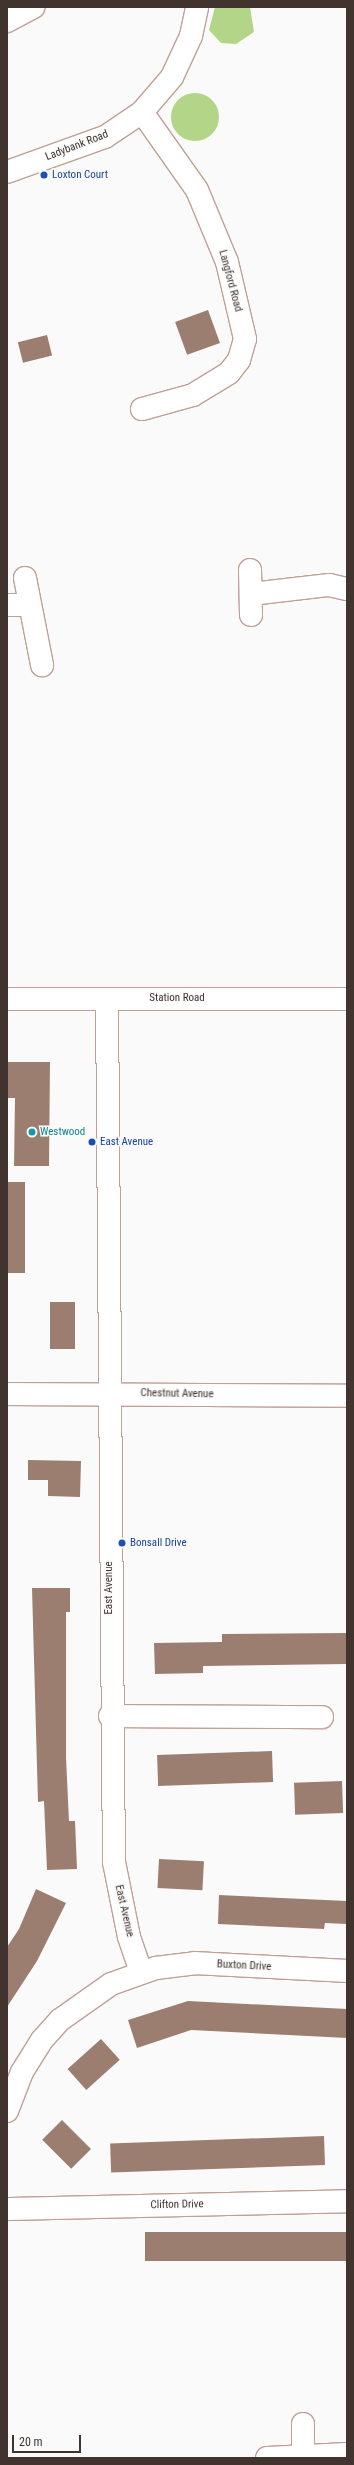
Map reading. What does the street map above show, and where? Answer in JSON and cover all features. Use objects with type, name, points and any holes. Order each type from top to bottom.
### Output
[{"type":"street","points":[[7,21],[33,7]]},
{"type":"street","name":"Ladybank Road","points":[[7,172],[105,136],[142,112],[172,77],[191,36],[197,7]]},
{"type":"street","name":"Langford Road","points":[[142,112],[197,190],[227,262],[245,338],[240,360],[229,373],[193,395],[142,409]]},
{"type":"street","points":[[250,570],[251,615]]},
{"type":"street","points":[[25,578],[29,605],[42,665]]},
{"type":"street","points":[[251,594],[329,585],[347,589]]},
{"type":"street","points":[[7,605],[29,605]]},
{"type":"street","name":"Station Road","points":[[7,999],[347,999]]},
{"type":"street","name":"East Avenue","points":[[107,999],[110,1716],[114,1862],[125,1922],[141,1972]]},
{"type":"street","name":"Chestnut Avenue","points":[[7,1394],[347,1396]]},
{"type":"street","points":[[110,1716],[322,1717]]},
{"type":"street","name":"Buxton Drive","points":[[141,1972],[195,1963],[347,1971]]},
{"type":"street","points":[[7,2111],[22,2072],[42,2040],[60,2020],[86,1998],[141,1972]]},
{"type":"street","name":"Clifton Drive","points":[[7,2209],[347,2201]]},
{"type":"street","points":[[302,2424],[303,2456]]},
{"type":"street","points":[[267,2458],[347,2454]]},
{"type":"green space","points":[[215,7],[250,7],[254,32],[236,44],[221,43],[209,30]]},
{"type":"green space","points":[[195,93],[204,95],[212,100],[217,108],[219,117],[217,126],[212,134],[204,139],[195,141],[186,139],[178,134],[173,126],[171,117],[173,108],[178,100],[186,95]]},
{"type":"building","points":[[208,310],[220,343],[187,355],[175,322]]},
{"type":"building","points":[[47,335],[52,355],[23,363],[18,342]]},
{"type":"building","name":"Westwood","points":[[7,1062],[50,1062],[49,1166],[14,1166],[15,1098],[7,1098]]},
{"type":"building","points":[[7,1182],[25,1182],[25,1273],[7,1273]]},
{"type":"building","points":[[50,1302],[75,1302],[75,1349],[50,1349]]},
{"type":"building","points":[[28,1460],[81,1461],[80,1497],[48,1496],[48,1480],[28,1480]]},
{"type":"building","points":[[32,1588],[70,1588],[70,1612],[66,1612],[66,1758],[69,1821],[75,1821],[77,1869],[47,1870],[44,1801],[38,1802]]},
{"type":"building","points":[[347,1633],[347,1664],[203,1666],[203,1673],[155,1674],[154,1643],[222,1642],[222,1634]]},
{"type":"building","points":[[272,1751],[273,1782],[158,1786],[157,1755]]},
{"type":"building","points":[[342,1781],[343,1813],[295,1815],[294,1783]]},
{"type":"building","points":[[159,1859],[204,1861],[202,1890],[157,1888]]},
{"type":"building","points":[[36,1889],[66,1903],[37,1961],[7,2007],[7,1947],[19,1929]]},
{"type":"building","points":[[219,1895],[347,1901],[347,1924],[325,1923],[324,1929],[218,1924]]},
{"type":"building","points":[[188,2001],[347,2009],[347,2038],[191,2030],[137,2048],[128,2020]]},
{"type":"building","points":[[101,2039],[120,2060],[86,2090],[68,2069]]},
{"type":"building","points":[[62,2120],[91,2149],[71,2169],[42,2140]]},
{"type":"building","points":[[324,2136],[325,2165],[111,2172],[110,2143]]},
{"type":"building","points":[[145,2232],[347,2232],[347,2261],[145,2261]]},
{"type":"place","name":"Loxton Court","points":[[44,175]]},
{"type":"place","name":"Westwood","points":[[32,1132]]},
{"type":"place","name":"East Avenue","points":[[92,1142]]},
{"type":"place","name":"Bonsall Drive","points":[[122,1543]]}]
